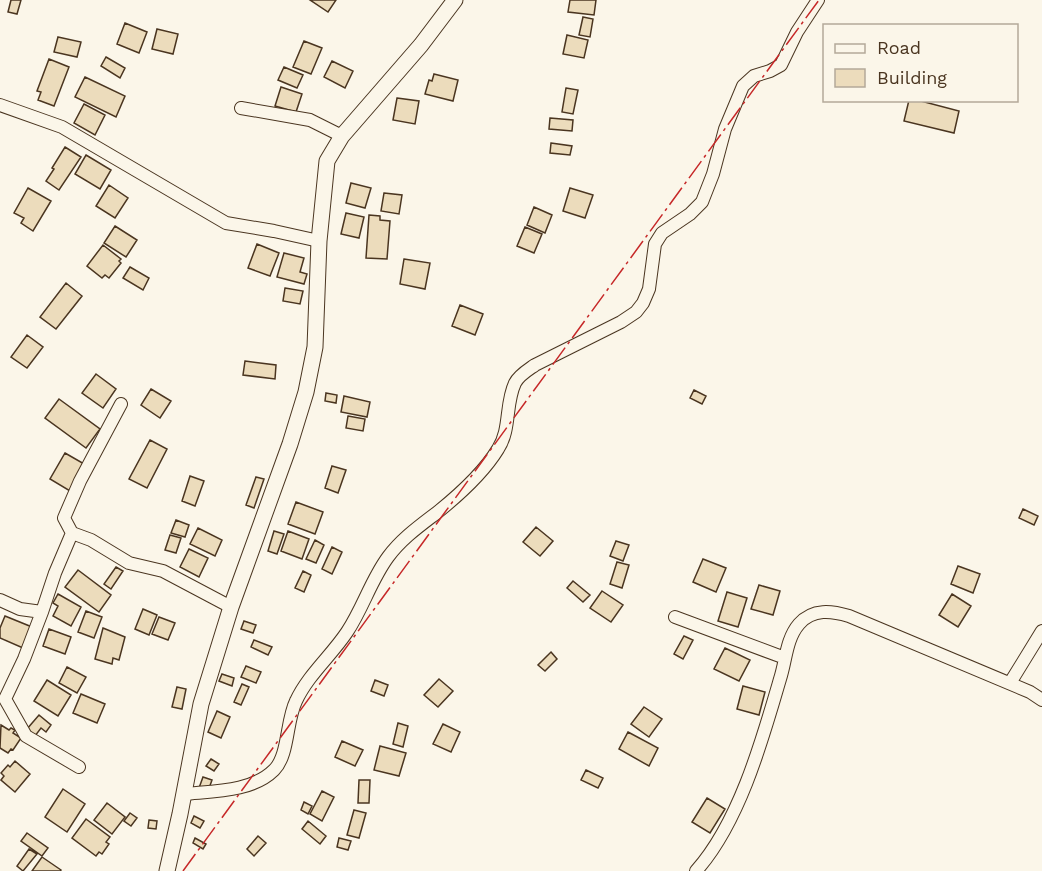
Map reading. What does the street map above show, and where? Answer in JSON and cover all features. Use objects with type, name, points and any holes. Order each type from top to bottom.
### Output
[{"type":"street","points":[[167,871],[201,704],[231,607],[290,444],[306,392],[315,347],[319,241],[327,161],[342,136],[421,45],[455,0]]},
{"type":"street","points":[[184,794],[228,790],[248,785],[277,768],[283,756],[294,704],[302,688],[343,638],[358,615],[389,556],[420,524],[468,484],[499,448],[505,435],[515,382],[535,365],[621,322],[636,312],[643,303],[649,290],[653,255],[658,238],[702,202],[713,174],[725,129],[743,86],[754,76],[781,65],[797,32],[818,0]]},
{"type":"street","points":[[0,105],[62,127],[226,223],[319,241]]},
{"type":"street","points":[[241,108],[310,120],[342,136]]},
{"type":"street","points":[[121,404],[80,481],[64,518],[72,533],[91,540],[129,563],[163,571],[231,607]]},
{"type":"street","points":[[72,533],[5,699],[26,736],[79,767]]},
{"type":"street","points":[[0,600],[20,609],[42,612]]},
{"type":"street","points":[[696,871],[720,839],[751,771],[791,634],[800,621],[822,611],[832,611],[849,616],[1010,683],[1042,700]]},
{"type":"street","points":[[675,617],[785,658]]},
{"type":"street","points":[[1010,683],[1042,631]]},
{"type":"building","points":[[11,0],[21,0],[17,14],[8,12]]},
{"type":"building","points":[[310,0],[336,0],[328,12]]},
{"type":"building","points":[[570,0],[596,0],[594,15],[568,12]]},
{"type":"building","points":[[583,17],[593,19],[590,37],[579,35]]},
{"type":"building","points":[[125,23],[147,32],[139,53],[117,44]]},
{"type":"building","points":[[157,29],[178,34],[173,54],[152,49]]},
{"type":"building","points":[[567,35],[588,40],[584,58],[563,54]]},
{"type":"building","points":[[58,37],[81,42],[77,57],[54,52]]},
{"type":"building","points":[[304,41],[322,48],[311,74],[293,67]]},
{"type":"building","points":[[106,57],[125,68],[120,78],[101,66]]},
{"type":"building","points":[[49,59],[69,67],[54,106],[38,100],[41,92],[37,91]]},
{"type":"building","points":[[332,61],[353,71],[345,88],[324,77]]},
{"type":"building","points":[[284,67],[303,75],[297,88],[278,80]]},
{"type":"building","points":[[434,74],[458,80],[453,101],[425,94],[429,80],[432,81]]},
{"type":"building","points":[[85,77],[125,96],[116,117],[75,97]]},
{"type":"building","points":[[281,87],[302,94],[296,112],[275,106]]},
{"type":"building","points":[[566,88],[578,90],[573,114],[562,112]]},
{"type":"building","points":[[397,98],[419,101],[415,124],[393,120]]},
{"type":"building","points":[[909,102],[925,102],[959,111],[954,133],[904,121]]},
{"type":"building","points":[[84,104],[105,115],[95,135],[74,123]]},
{"type":"building","points":[[550,118],[573,120],[572,131],[549,129]]},
{"type":"building","points":[[551,143],[572,146],[570,155],[550,153]]},
{"type":"building","points":[[65,147],[81,157],[59,190],[46,181]]},
{"type":"building","points":[[86,155],[111,170],[100,189],[75,174]]},
{"type":"building","points":[[351,183],[371,188],[365,208],[346,203]]},
{"type":"building","points":[[109,185],[128,198],[115,218],[96,206]]},
{"type":"building","points":[[28,188],[51,201],[33,231],[21,223],[24,218],[14,213]]},
{"type":"building","points":[[570,188],[593,195],[585,218],[563,211]]},
{"type":"building","points":[[384,193],[402,195],[399,214],[381,211]]},
{"type":"building","points":[[534,207],[552,215],[545,233],[527,225]]},
{"type":"building","points":[[346,213],[364,217],[359,238],[341,234]]},
{"type":"building","points":[[369,215],[380,216],[380,220],[390,221],[387,259],[366,258]]},
{"type":"building","points":[[115,226],[137,240],[126,257],[104,243]]},
{"type":"building","points":[[525,227],[542,234],[534,253],[517,246]]},
{"type":"building","points":[[257,244],[279,253],[270,276],[248,268]]},
{"type":"building","points":[[103,245],[121,259],[119,261],[121,263],[109,278],[105,275],[102,278],[87,266]]},
{"type":"building","points":[[284,253],[304,258],[300,272],[307,274],[304,284],[277,277]]},
{"type":"building","points":[[404,259],[430,263],[425,289],[400,284]]},
{"type":"building","points":[[130,267],[149,278],[143,290],[123,278]]},
{"type":"building","points":[[66,283],[82,296],[56,329],[40,317]]},
{"type":"building","points":[[285,288],[303,291],[300,304],[283,301]]},
{"type":"building","points":[[460,305],[483,314],[475,335],[452,326]]},
{"type":"building","points":[[27,335],[43,347],[27,368],[11,357]]},
{"type":"building","points":[[245,361],[276,365],[275,379],[243,375]]},
{"type":"building","points":[[96,374],[116,389],[103,408],[82,393]]},
{"type":"building","points":[[151,389],[171,401],[160,418],[141,405]]},
{"type":"building","points":[[694,390],[706,396],[702,404],[690,398]]},
{"type":"building","points":[[326,393],[337,395],[336,403],[325,401]]},
{"type":"building","points":[[344,396],[370,402],[367,417],[341,412]]},
{"type":"building","points":[[59,399],[100,429],[86,448],[45,418]]},
{"type":"building","points":[[348,416],[365,419],[363,431],[346,428]]},
{"type":"building","points":[[150,440],[167,449],[147,488],[129,479]]},
{"type":"building","points":[[65,453],[86,465],[70,491],[50,479]]},
{"type":"building","points":[[332,466],[346,470],[338,493],[325,488]]},
{"type":"building","points":[[190,476],[204,481],[195,506],[182,501]]},
{"type":"building","points":[[256,477],[264,479],[254,508],[246,505]]},
{"type":"building","points":[[296,502],[323,512],[315,534],[288,524]]},
{"type":"building","points":[[1023,509],[1038,516],[1034,525],[1019,518]]},
{"type":"building","points":[[176,520],[189,525],[185,537],[171,533]]},
{"type":"building","points":[[536,527],[553,541],[540,556],[523,542]]},
{"type":"building","points":[[198,528],[222,540],[215,556],[190,544]]},
{"type":"building","points":[[274,531],[284,534],[277,554],[268,551]]},
{"type":"building","points":[[288,531],[309,539],[302,559],[281,551]]},
{"type":"building","points":[[170,535],[181,538],[176,553],[165,550]]},
{"type":"building","points":[[315,540],[324,545],[316,563],[306,559]]},
{"type":"building","points":[[616,541],[629,545],[623,561],[610,556]]},
{"type":"building","points":[[332,547],[342,552],[332,574],[322,569]]},
{"type":"building","points":[[189,549],[208,558],[199,577],[180,567]]},
{"type":"building","points":[[703,559],[726,568],[716,592],[693,582]]},
{"type":"building","points":[[617,562],[629,565],[622,588],[610,584]]},
{"type":"building","points":[[958,566],[980,574],[973,593],[951,584]]},
{"type":"building","points":[[116,567],[123,571],[111,589],[104,584]]},
{"type":"building","points":[[78,570],[111,595],[99,612],[65,587]]},
{"type":"building","points":[[303,571],[311,575],[304,592],[295,588]]},
{"type":"building","points":[[573,581],[590,595],[583,602],[567,588]]},
{"type":"building","points":[[759,585],[780,591],[773,615],[751,609]]},
{"type":"building","points":[[602,591],[623,605],[611,622],[590,608]]},
{"type":"building","points":[[727,592],[747,598],[738,627],[718,621]]},
{"type":"building","points":[[58,594],[81,607],[71,626],[53,616],[58,606],[53,603]]},
{"type":"building","points":[[952,594],[971,606],[958,627],[939,615]]},
{"type":"building","points":[[143,609],[157,615],[149,635],[135,629]]},
{"type":"building","points":[[86,611],[102,617],[94,638],[78,632]]},
{"type":"building","points":[[5,616],[32,627],[23,648],[0,638],[0,628]]},
{"type":"building","points":[[159,617],[175,623],[168,640],[152,634]]},
{"type":"building","points":[[244,621],[256,625],[253,633],[241,629]]},
{"type":"building","points":[[103,628],[125,637],[119,660],[113,658],[112,664],[95,659]]},
{"type":"building","points":[[49,629],[71,637],[65,654],[43,646]]},
{"type":"building","points":[[684,636],[693,640],[683,659],[674,654]]},
{"type":"building","points":[[254,640],[272,647],[268,655],[251,647]]},
{"type":"building","points":[[725,648],[750,660],[739,681],[714,669]]},
{"type":"building","points":[[551,652],[557,659],[545,671],[538,665]]},
{"type":"building","points":[[246,666],[261,672],[256,683],[241,677]]},
{"type":"building","points":[[67,667],[86,677],[77,693],[59,683]]},
{"type":"building","points":[[222,674],[234,678],[232,686],[219,681]]},
{"type":"building","points":[[439,679],[453,691],[438,707],[424,695]]},
{"type":"building","points":[[47,680],[71,695],[58,716],[34,701]]},
{"type":"building","points":[[375,680],[388,685],[384,696],[371,691]]},
{"type":"building","points":[[242,684],[249,687],[241,705],[234,702]]},
{"type":"building","points":[[743,686],[765,692],[759,715],[737,709]]},
{"type":"building","points":[[177,687],[186,689],[182,709],[172,707]]},
{"type":"building","points":[[81,694],[105,704],[97,723],[73,713]]},
{"type":"building","points":[[644,707],[662,719],[649,737],[631,724]]},
{"type":"building","points":[[217,711],[230,717],[221,738],[208,732]]},
{"type":"building","points":[[39,715],[51,725],[46,732],[41,728],[35,736],[27,729]]},
{"type":"building","points":[[398,723],[408,726],[403,747],[393,744]]},
{"type":"building","points":[[443,724],[460,732],[451,752],[433,744]]},
{"type":"building","points":[[1,725],[9,730],[11,728],[15,730],[13,733],[21,738],[13,750],[11,749],[8,753],[0,748]]},
{"type":"building","points":[[628,732],[658,748],[649,766],[619,749]]},
{"type":"building","points":[[342,741],[363,750],[355,766],[335,757]]},
{"type":"building","points":[[380,746],[406,753],[399,776],[374,770]]},
{"type":"building","points":[[211,759],[219,764],[214,771],[206,766]]},
{"type":"building","points":[[15,761],[30,774],[15,792],[1,780],[4,776],[1,773]]},
{"type":"building","points":[[586,770],[603,778],[598,788],[581,780]]},
{"type":"building","points":[[203,777],[212,780],[208,791],[199,788]]},
{"type":"building","points":[[359,780],[370,780],[369,803],[358,803]]},
{"type":"building","points":[[63,789],[85,804],[67,832],[45,817]]},
{"type":"building","points":[[322,791],[334,797],[322,821],[310,814]]},
{"type":"building","points":[[707,798],[725,809],[710,833],[692,822]]},
{"type":"building","points":[[304,802],[312,806],[308,814],[301,810]]},
{"type":"building","points":[[107,803],[125,817],[112,834],[94,820]]},
{"type":"building","points":[[354,810],[366,813],[359,838],[347,835]]},
{"type":"building","points":[[130,813],[137,818],[131,826],[124,821]]},
{"type":"building","points":[[194,816],[204,821],[200,828],[191,823]]},
{"type":"building","points":[[86,819],[110,837],[106,842],[109,844],[102,854],[99,852],[96,856],[72,838]]},
{"type":"building","points":[[149,820],[157,821],[156,829],[148,828]]},
{"type":"building","points":[[308,821],[326,836],[320,844],[302,829]]},
{"type":"building","points":[[27,833],[48,848],[42,856],[21,841]]},
{"type":"building","points":[[258,836],[266,843],[254,856],[247,849]]},
{"type":"building","points":[[195,838],[206,844],[203,849],[193,843]]},
{"type":"building","points":[[339,838],[351,841],[348,850],[337,847]]},
{"type":"building","points":[[29,849],[37,854],[23,871],[17,866]]},
{"type":"building","points":[[42,857],[61,870],[32,871]]},
{"type":"power","points":[[183,871],[819,0]]}]
